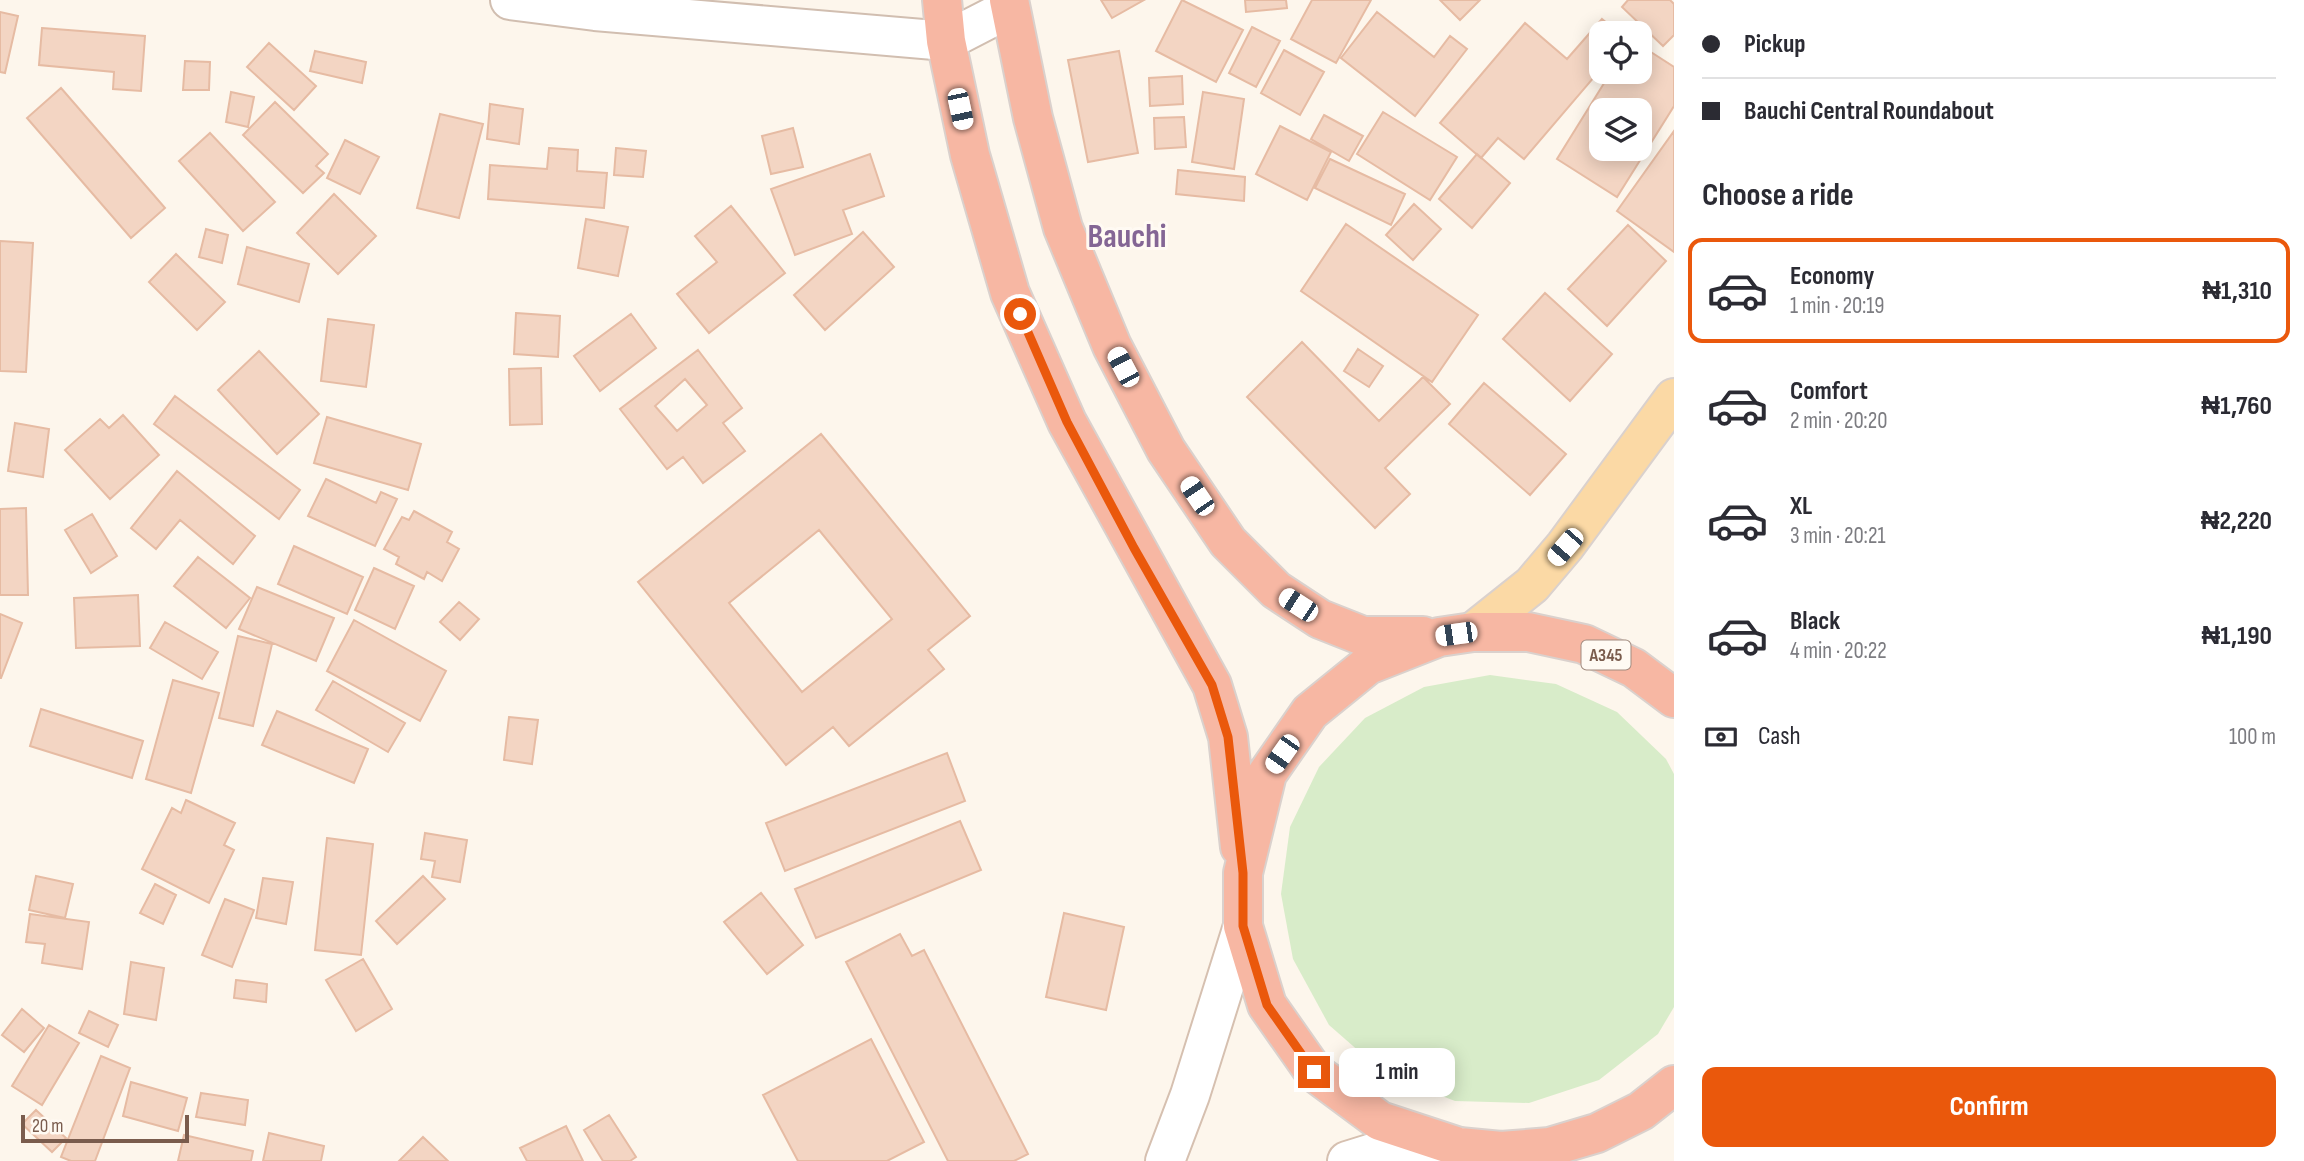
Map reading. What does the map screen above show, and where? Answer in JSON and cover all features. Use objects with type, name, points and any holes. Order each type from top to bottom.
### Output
[{"type":"highway","name":"A345","points":[[942,0],[946,41],[970,155],[1010,293],[1067,422],[1134,548],[1212,685],[1228,737],[1243,873],[1243,926],[1267,1005],[1314,1072],[1380,1121],[1459,1147],[1512,1156],[1550,1147],[1597,1133],[1641,1111],[1674,1086]]},
{"type":"highway","name":"A345","points":[[1010,4],[1032,118],[1063,228],[1112,346],[1160,439],[1228,542],[1276,590],[1320,619],[1363,636],[1528,632],[1584,644],[1634,668],[1674,698]]},
{"type":"highway","name":"A345","points":[[1243,873],[1267,774],[1310,712],[1368,665],[1456,634]]},
{"type":"main road","points":[[1456,634],[1532,585],[1565,547],[1674,398]]},
{"type":"street","points":[[510,0],[946,41],[1010,4]]},
{"type":"street","points":[[1165,1161],[1190,1096],[1243,926]]},
{"type":"street","points":[[1347,1161],[1376,1152],[1459,1147]]},
{"type":"green space","points":[[1490,675],[1556,684],[1617,712],[1666,759],[1674,774],[1674,1007],[1658,1034],[1599,1080],[1529,1103],[1455,1101],[1385,1074],[1329,1025],[1293,959],[1281,894],[1290,827],[1319,767],[1365,718],[1424,687]]},
{"type":"building","points":[[1101,0],[1144,0],[1112,18]]},
{"type":"building","points":[[1182,0],[1243,30],[1216,82],[1156,51]]},
{"type":"building","points":[[1245,0],[1286,0],[1287,8],[1246,12]]},
{"type":"building","points":[[1312,0],[1371,0],[1336,63],[1291,39]]},
{"type":"building","points":[[1440,0],[1480,0],[1460,20]]},
{"type":"building","points":[[1628,0],[1670,0],[1674,4],[1674,35],[1663,46],[1652,36],[1652,21],[1637,21],[1622,7]]},
{"type":"building","points":[[0,12],[18,16],[5,73],[0,72]]},
{"type":"building","points":[[1377,12],[1434,57],[1450,36],[1467,49],[1415,116],[1341,58]]},
{"type":"building","points":[[1525,23],[1567,59],[1589,34],[1589,83],[1524,159],[1498,138],[1481,158],[1440,123]]},
{"type":"building","points":[[1252,27],[1280,41],[1256,87],[1229,73]]},
{"type":"building","points":[[42,28],[145,36],[141,91],[113,89],[114,72],[39,65]]},
{"type":"building","points":[[269,43],[316,86],[294,110],[247,67]]},
{"type":"building","points":[[1284,50],[1324,72],[1300,115],[1261,93]]},
{"type":"building","points":[[315,51],[366,62],[362,83],[310,71]]},
{"type":"building","points":[[1119,51],[1138,153],[1088,162],[1068,60]]},
{"type":"building","points":[[1652,53],[1674,67],[1674,106],[1652,141],[1652,98],[1595,98],[1604,84],[1652,84]]},
{"type":"building","points":[[185,61],[210,62],[209,90],[183,90]]},
{"type":"building","points":[[1182,76],[1183,104],[1150,106],[1149,78]]},
{"type":"building","points":[[61,88],[165,208],[131,238],[27,118]]},
{"type":"building","points":[[231,92],[254,97],[248,127],[226,122]]},
{"type":"building","points":[[1203,92],[1244,99],[1234,169],[1192,162]]},
{"type":"building","points":[[275,102],[328,154],[316,166],[324,173],[303,193],[243,135]]},
{"type":"building","points":[[490,104],[523,109],[519,144],[487,139]]},
{"type":"building","points":[[1589,107],[1589,161],[1640,161],[1617,197],[1557,159]]},
{"type":"building","points":[[1383,112],[1457,157],[1430,200],[1357,154]]},
{"type":"building","points":[[440,114],[483,124],[459,218],[417,208]]},
{"type":"building","points":[[1324,115],[1363,136],[1349,161],[1311,139]]},
{"type":"building","points":[[1184,117],[1186,147],[1155,149],[1154,118]]},
{"type":"building","points":[[1280,126],[1331,152],[1307,200],[1256,174]]},
{"type":"building","points":[[793,128],[803,167],[771,174],[762,136]]},
{"type":"building","points":[[1674,131],[1674,252],[1617,211]]},
{"type":"building","points":[[210,133],[275,202],[243,231],[179,161]]},
{"type":"building","points":[[345,140],[379,157],[360,194],[327,178]]},
{"type":"building","points":[[549,148],[578,150],[577,171],[607,173],[604,208],[488,199],[490,165],[547,169]]},
{"type":"building","points":[[616,148],[646,151],[643,177],[614,175]]},
{"type":"building","points":[[870,154],[884,196],[843,210],[852,234],[795,255],[771,189]]},
{"type":"building","points":[[1477,154],[1510,183],[1472,228],[1439,199]]},
{"type":"building","points":[[1330,159],[1405,194],[1391,225],[1315,188]]},
{"type":"building","points":[[1178,170],[1245,177],[1244,201],[1176,194]]},
{"type":"building","points":[[334,194],[376,236],[338,274],[297,233]]},
{"type":"building","points":[[1414,204],[1441,229],[1413,260],[1386,235]]},
{"type":"building","points":[[731,206],[785,273],[709,333],[677,294],[717,262],[695,236]]},
{"type":"building","points":[[586,219],[628,227],[618,276],[578,268]]},
{"type":"building","points":[[1346,224],[1478,315],[1432,382],[1301,291]]},
{"type":"building","points":[[1628,225],[1666,261],[1607,326],[1568,289]]},
{"type":"building","points":[[206,229],[228,235],[222,263],[199,257]]},
{"type":"building","points":[[863,232],[894,267],[825,330],[794,295]]},
{"type":"building","points":[[0,241],[33,243],[26,372],[0,371]]},
{"type":"building","points":[[247,247],[309,264],[299,302],[238,284]]},
{"type":"building","points":[[176,254],[225,302],[197,330],[149,282]]},
{"type":"building","points":[[1545,293],[1612,354],[1570,401],[1503,339]]},
{"type":"building","points":[[516,313],[560,316],[558,357],[514,354]]},
{"type":"building","points":[[631,314],[656,348],[600,391],[574,356]]},
{"type":"building","points":[[328,319],[374,325],[366,387],[321,381]]},
{"type":"building","points":[[1302,342],[1379,421],[1423,377],[1450,404],[1385,468],[1410,494],[1375,528],[1247,397]]},
{"type":"building","points":[[1358,349],[1383,366],[1369,387],[1344,371]]},
{"type":"building","points":[[698,350],[742,408],[723,423],[745,451],[703,483],[683,457],[667,469],[620,409]],"holes":[[[685,379],[707,405],[677,431],[655,406]]]},
{"type":"building","points":[[259,351],[319,414],[277,454],[218,390]]},
{"type":"building","points":[[541,368],[542,424],[510,425],[509,369]]},
{"type":"building","points":[[1484,383],[1566,454],[1530,495],[1449,424]]},
{"type":"building","points":[[175,396],[300,490],[279,519],[154,424]]},
{"type":"building","points":[[123,415],[159,455],[110,499],[65,450],[100,419],[109,428]]},
{"type":"building","points":[[327,417],[421,444],[408,490],[314,463]]},
{"type":"building","points":[[15,423],[49,429],[43,477],[8,471]]},
{"type":"building","points":[[821,434],[970,616],[928,650],[944,669],[849,746],[833,727],[786,765],[638,582]],"holes":[[[819,530],[892,619],[802,692],[729,603]]]},
{"type":"building","points":[[177,471],[255,536],[233,564],[180,520],[156,549],[131,528]]},
{"type":"building","points":[[326,479],[376,503],[381,492],[397,499],[375,546],[308,516]]},
{"type":"building","points":[[26,508],[28,595],[0,595],[0,509]]},
{"type":"building","points":[[414,511],[452,532],[447,542],[459,549],[442,581],[427,572],[424,579],[396,564],[399,557],[384,549],[402,517],[409,520]]},
{"type":"building","points":[[92,514],[117,556],[91,573],[65,530]]},
{"type":"building","points":[[294,546],[363,577],[347,614],[278,584]]},
{"type":"building","points":[[198,557],[250,598],[226,628],[174,586]]},
{"type":"building","points":[[374,568],[414,586],[395,629],[355,610]]},
{"type":"building","points":[[257,587],[334,618],[316,661],[239,629]]},
{"type":"building","points":[[138,595],[140,646],[76,648],[74,598]]},
{"type":"building","points":[[459,602],[479,619],[460,640],[440,622]]},
{"type":"building","points":[[0,614],[22,623],[1,678],[0,678]]},
{"type":"building","points":[[354,620],[446,671],[420,721],[327,671]]},
{"type":"building","points":[[165,622],[218,652],[202,679],[150,648]]},
{"type":"building","points":[[238,636],[272,644],[253,726],[219,718]]},
{"type":"building","points":[[173,680],[219,693],[191,793],[146,779]]},
{"type":"building","points":[[333,681],[405,723],[388,752],[316,710]]},
{"type":"building","points":[[41,709],[143,741],[132,778],[30,746]]},
{"type":"building","points":[[277,711],[368,749],[354,783],[262,745]]},
{"type":"building","points":[[509,717],[538,720],[532,764],[504,760]]},
{"type":"building","points":[[947,753],[965,801],[785,871],[766,823]]},
{"type":"building","points":[[186,800],[235,823],[224,845],[234,850],[209,903],[142,869],[172,808],[181,813]]},
{"type":"building","points":[[960,821],[981,870],[816,938],[795,889]]},
{"type":"building","points":[[425,833],[467,840],[460,882],[432,877],[435,861],[421,859]]},
{"type":"building","points":[[327,838],[373,844],[361,955],[315,950]]},
{"type":"building","points":[[36,876],[73,884],[65,918],[29,910]]},
{"type":"building","points":[[423,876],[445,899],[397,944],[376,921]]},
{"type":"building","points":[[263,878],[293,882],[286,924],[256,918]]},
{"type":"building","points":[[155,884],[176,895],[163,924],[140,913]]},
{"type":"building","points":[[761,893],[803,945],[767,974],[724,922]]},
{"type":"building","points":[[225,899],[254,910],[232,967],[202,955]]},
{"type":"building","points":[[1064,913],[1124,927],[1106,1010],[1046,997]]},
{"type":"building","points":[[30,914],[89,922],[82,969],[42,963],[45,944],[26,942]]},
{"type":"building","points":[[900,934],[912,956],[924,950],[1028,1154],[1014,1161],[948,1161],[846,962]]},
{"type":"building","points":[[363,959],[392,1009],[356,1031],[326,980]]},
{"type":"building","points":[[131,962],[164,968],[156,1020],[124,1014]]},
{"type":"building","points":[[236,980],[267,984],[266,1002],[234,998]]},
{"type":"building","points":[[22,1009],[44,1028],[24,1052],[2,1035]]},
{"type":"building","points":[[89,1011],[118,1025],[108,1047],[79,1033]]},
{"type":"building","points":[[49,1025],[79,1043],[42,1105],[12,1086]]},
{"type":"building","points":[[871,1039],[924,1142],[887,1161],[798,1161],[763,1095]]},
{"type":"building","points":[[101,1056],[130,1068],[95,1161],[71,1161],[61,1157]]},
{"type":"building","points":[[131,1082],[187,1098],[178,1131],[123,1116]]},
{"type":"building","points":[[201,1093],[248,1100],[245,1125],[196,1117]]},
{"type":"building","points":[[36,1110],[66,1138],[52,1152],[22,1124]]},
{"type":"building","points":[[609,1115],[636,1157],[630,1161],[603,1161],[584,1130]]},
{"type":"building","points":[[566,1126],[583,1161],[527,1161],[520,1148]]},
{"type":"building","points":[[269,1133],[324,1146],[321,1161],[263,1161]]},
{"type":"building","points":[[184,1135],[253,1151],[251,1161],[178,1161]]},
{"type":"building","points":[[423,1137],[448,1161],[399,1161]]},
{"type":"district","name":"Bauchi","points":[[1127,237]]},
{"type":"route","points":[[1020,314],[1067,422],[1134,548],[1212,685],[1228,737],[1243,873],[1243,926],[1267,1005],[1314,1072]]}]
